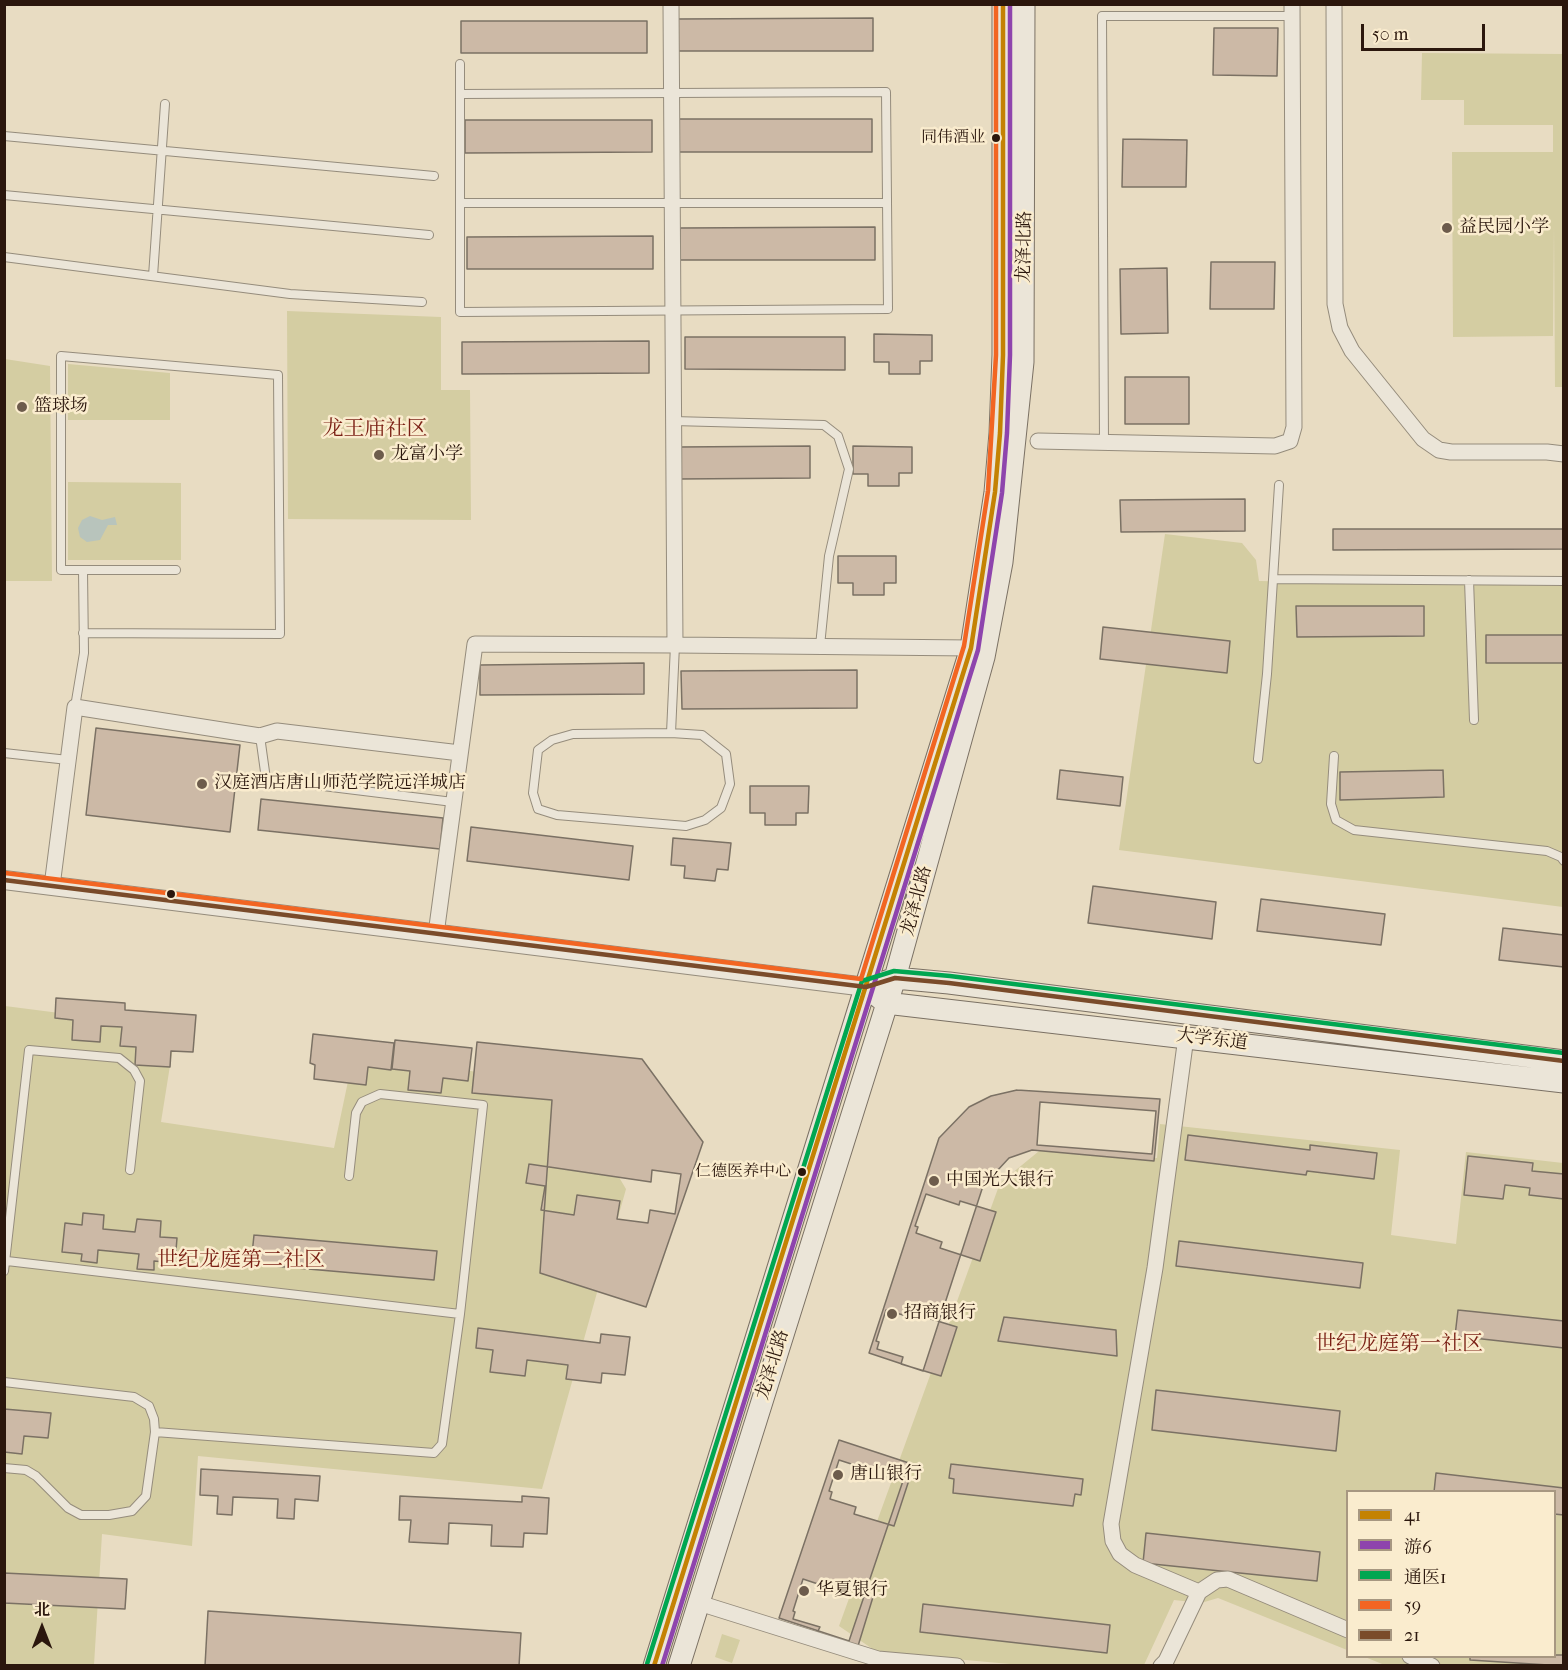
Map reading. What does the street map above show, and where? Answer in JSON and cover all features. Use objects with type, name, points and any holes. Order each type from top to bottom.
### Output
[{"type":"main road","name":"龙泽北路","points":[[654,1665],[866,987],[978,653],[1000,433],[1003,344],[1003,4]]},
{"type":"main road","name":"龙泽北路","points":[[679,1665],[895,978],[1002,562],[1023,362],[1024,4]]},
{"type":"main road","name":"大学东道","points":[[866,987],[895,978],[1563,1061]]},
{"type":"main road","points":[[866,987],[886,1003]]},
{"type":"main road","name":"大学东道","points":[[886,1003],[1563,1082]]},
{"type":"street","points":[[670,4],[675,645]]},
{"type":"street","points":[[1334,4],[1335,304],[1340,328],[1352,351],[1423,439],[1438,450],[1451,453],[1547,452],[1563,454]]},
{"type":"street","points":[[1038,441],[1275,446],[1290,441],[1294,427],[1292,10]]},
{"type":"street","points":[[436,934],[475,644],[820,646],[978,653]]},
{"type":"street","points":[[52,886],[75,707],[260,736],[277,731],[460,753]]},
{"type":"street","name":"大学东道","points":[[4,880],[866,987]]},
{"type":"street","points":[[1186,1037],[1155,1268],[1112,1524],[1113,1541],[1120,1554],[1135,1564],[1199,1592]]},
{"type":"street","points":[[1161,1665],[1166,1661],[1199,1592],[1217,1580],[1228,1579],[1346,1630]]},
{"type":"street","points":[[699,1603],[878,1659],[957,1665]]},
{"type":"street","points":[[1415,1658],[1431,1665]]},
{"type":"lane","points":[[1104,443],[1102,16],[1292,10]]},
{"type":"lane","points":[[460,64],[460,94],[460,202],[460,312],[888,309],[886,92],[460,94]]},
{"type":"lane","points":[[153,276],[165,104]]},
{"type":"lane","points":[[4,136],[434,176]]},
{"type":"lane","points":[[4,195],[429,235]]},
{"type":"lane","points":[[460,202],[672,204],[887,202]]},
{"type":"lane","points":[[4,257],[290,294],[422,302]]},
{"type":"lane","points":[[83,633],[280,634],[278,375],[61,356],[61,570],[176,570]]},
{"type":"lane","points":[[673,421],[824,425],[838,436],[849,469],[829,556],[820,646]]},
{"type":"lane","points":[[1258,759],[1279,485]]},
{"type":"lane","points":[[75,707],[84,653],[83,570]]},
{"type":"lane","points":[[1273,579],[1563,581]]},
{"type":"lane","points":[[1469,580],[1474,720]]},
{"type":"lane","points":[[671,733],[675,645]]},
{"type":"lane","points":[[671,733],[702,735],[726,754],[730,784],[721,808],[705,820],[686,826],[557,814],[538,809],[532,793],[538,750],[552,740],[573,734],[671,733]]},
{"type":"lane","points":[[260,736],[266,779],[453,802]]},
{"type":"lane","points":[[4,753],[68,760]]},
{"type":"lane","points":[[1334,756],[1331,804],[1336,820],[1354,830],[1547,851],[1561,857],[1563,861]]},
{"type":"lane","points":[[4,1271],[7,1261],[8,1216],[29,1050],[119,1058],[134,1071],[140,1081],[130,1170]]},
{"type":"lane","points":[[156,1432],[434,1453],[442,1444],[460,1314],[483,1106],[380,1094],[362,1102],[356,1113],[349,1176]]},
{"type":"lane","points":[[7,1261],[460,1314]]},
{"type":"lane","points":[[4,1382],[134,1397],[149,1406],[156,1432],[146,1496],[132,1510],[109,1515],[81,1515],[68,1508],[36,1476],[26,1470],[4,1468]]},
{"type":"shaded area","points":[[1422,53],[1563,54],[1563,387],[1555,387],[1554,225],[1553,336],[1453,337],[1452,152],[1553,152],[1553,125],[1464,125],[1464,100],[1421,100]]},
{"type":"shaded area","points":[[287,311],[441,317],[441,390],[470,390],[471,520],[288,519]]},
{"type":"shaded area","points":[[5,359],[50,366],[52,581],[5,581]]},
{"type":"shaded area","points":[[68,364],[170,373],[170,420],[68,420]]},
{"type":"shaded area","points":[[68,482],[181,483],[181,560],[68,560]]},
{"type":"shaded area","points":[[90,516],[102,520],[115,517],[117,525],[108,525],[100,540],[87,542],[80,537],[78,528],[82,520]]},
{"type":"shaded area","points":[[1165,534],[1242,543],[1256,560],[1259,581],[1563,586],[1563,907],[1119,850]]},
{"type":"shaded area","points":[[5,1006],[176,1028],[161,1122],[334,1148],[355,1048],[567,1090],[626,1189],[542,1489],[198,1456],[192,1546],[102,1534],[94,1665],[5,1666]]},
{"type":"shaded area","points":[[1160,1124],[1400,1150],[1391,1235],[1456,1244],[1466,1152],[1563,1163],[1563,1665],[1387,1666],[1367,1658],[1556,1658],[1556,1490],[1346,1490],[1346,1650],[1218,1598],[1201,1603],[1174,1600],[1144,1665],[1021,1665],[877,1652],[839,1626],[1000,1183],[1044,1147],[1157,1158]]},
{"type":"shaded area","points":[[722,1634],[740,1640],[732,1663],[715,1657]]},
{"type":"building","points":[[873,18],[873,51],[678,51],[677,19]]},
{"type":"building","points":[[461,21],[647,21],[647,53],[461,53]]},
{"type":"building","points":[[1214,28],[1278,28],[1277,76],[1213,75]]},
{"type":"building","points":[[677,119],[872,119],[872,152],[677,152]]},
{"type":"building","points":[[465,120],[652,120],[652,152],[465,153]]},
{"type":"building","points":[[1123,139],[1187,140],[1186,187],[1122,187]]},
{"type":"building","points":[[875,227],[875,260],[680,260],[680,228]]},
{"type":"building","points":[[653,236],[653,269],[467,269],[467,237]]},
{"type":"building","points":[[1211,262],[1275,262],[1274,309],[1210,309]]},
{"type":"building","points":[[1167,268],[1168,333],[1121,334],[1120,269]]},
{"type":"building","points":[[874,334],[932,335],[932,361],[920,361],[920,374],[889,374],[889,362],[874,362]]},
{"type":"building","points":[[685,337],[845,337],[845,370],[685,369]]},
{"type":"building","points":[[649,341],[649,373],[462,374],[462,342]]},
{"type":"building","points":[[1125,377],[1189,377],[1189,424],[1125,424]]},
{"type":"building","points":[[810,446],[810,478],[679,479],[679,447]]},
{"type":"building","points":[[853,446],[912,447],[912,473],[899,473],[899,486],[868,486],[868,474],[853,474]]},
{"type":"building","points":[[1245,499],[1245,531],[1121,532],[1120,500]]},
{"type":"building","points":[[1333,529],[1564,529],[1564,549],[1333,550]]},
{"type":"building","points":[[838,556],[896,556],[896,583],[884,583],[884,595],[853,595],[853,583],[838,583]]},
{"type":"building","points":[[1296,606],[1424,606],[1424,636],[1297,637]]},
{"type":"building","points":[[1103,627],[1230,641],[1227,673],[1100,659]]},
{"type":"building","points":[[1486,635],[1564,635],[1564,663],[1486,663]]},
{"type":"building","points":[[644,663],[644,694],[480,695],[480,665]]},
{"type":"building","points":[[857,670],[857,708],[682,709],[681,671]]},
{"type":"building","points":[[96,728],[240,745],[230,832],[86,815]]},
{"type":"building","points":[[1060,770],[1123,777],[1120,806],[1057,799]]},
{"type":"building","points":[[1443,770],[1444,797],[1340,800],[1340,772]]},
{"type":"building","points":[[750,786],[809,786],[808,813],[796,813],[796,825],[765,825],[765,813],[750,813]]},
{"type":"building","points":[[261,799],[443,818],[440,849],[258,830]]},
{"type":"building","points":[[471,827],[633,846],[629,880],[467,861]]},
{"type":"building","points":[[673,838],[731,843],[728,870],[717,869],[715,881],[684,878],[685,866],[671,865]]},
{"type":"building","points":[[1093,886],[1216,902],[1212,939],[1088,923]]},
{"type":"building","points":[[1261,899],[1385,914],[1381,945],[1257,931]]},
{"type":"building","points":[[1503,928],[1564,935],[1564,967],[1499,960]]},
{"type":"building","points":[[56,998],[125,1003],[125,1010],[196,1015],[193,1052],[171,1051],[170,1067],[135,1065],[136,1047],[120,1046],[122,1027],[101,1026],[100,1042],[72,1040],[73,1020],[55,1018]]},
{"type":"building","points":[[313,1034],[394,1043],[391,1070],[368,1067],[366,1085],[314,1079],[315,1065],[310,1063]]},
{"type":"building","points":[[395,1040],[472,1048],[468,1081],[443,1078],[441,1093],[408,1090],[410,1071],[392,1069]]},
{"type":"building","points":[[477,1042],[642,1059],[703,1142],[646,1307],[540,1273],[552,1100],[472,1093]]},
{"type":"building","points":[[1017,1090],[1160,1099],[1154,1161],[1032,1150],[1009,1158],[983,1186],[923,1371],[869,1353],[939,1138],[969,1107],[991,1096]]},
{"type":"building","points":[[1040,1102],[1156,1111],[1152,1154],[1037,1145]]},
{"type":"building","points":[[1188,1135],[1310,1150],[1310,1145],[1377,1153],[1374,1179],[1307,1171],[1306,1175],[1185,1160]]},
{"type":"building","points":[[1468,1156],[1533,1163],[1532,1171],[1564,1174],[1564,1199],[1529,1195],[1530,1188],[1505,1185],[1503,1199],[1464,1195]]},
{"type":"building","points":[[529,1164],[651,1182],[652,1170],[681,1174],[675,1214],[650,1210],[648,1223],[617,1219],[620,1201],[577,1195],[574,1215],[541,1210],[545,1186],[526,1183]]},
{"type":"building","points":[[926,1194],[959,1205],[960,1201],[996,1212],[980,1261],[940,1248],[942,1242],[916,1233],[918,1227],[915,1226]]},
{"type":"building","points":[[83,1213],[104,1215],[103,1229],[135,1232],[137,1219],[161,1221],[160,1237],[177,1238],[175,1263],[154,1261],[154,1270],[137,1269],[139,1254],[98,1250],[97,1263],[81,1261],[82,1254],[62,1252],[65,1223],[82,1225]]},
{"type":"building","points":[[254,1235],[437,1251],[434,1280],[251,1264]]},
{"type":"building","points":[[1179,1241],[1363,1263],[1360,1288],[1176,1266]]},
{"type":"building","points":[[886,1310],[920,1320],[921,1316],[957,1327],[941,1376],[901,1364],[903,1357],[877,1349],[879,1342],[876,1341]]},
{"type":"building","points":[[1458,1310],[1564,1321],[1564,1348],[1455,1336]]},
{"type":"building","points":[[1004,1317],[1116,1330],[1117,1356],[998,1341]]},
{"type":"building","points":[[478,1328],[600,1343],[601,1334],[630,1337],[625,1375],[602,1373],[601,1383],[566,1379],[568,1365],[527,1360],[525,1376],[490,1372],[493,1350],[476,1348]]},
{"type":"building","points":[[1156,1390],[1340,1411],[1336,1451],[1152,1430]]},
{"type":"building","points":[[4,1409],[51,1413],[48,1438],[24,1436],[22,1454],[4,1452]]},
{"type":"building","points":[[839,1440],[909,1463],[849,1641],[779,1618]]},
{"type":"building","points":[[839,1460],[873,1471],[874,1466],[910,1477],[894,1526],[854,1514],[856,1507],[830,1499],[832,1492],[829,1491]]},
{"type":"building","points":[[951,1464],[1083,1479],[1081,1495],[1075,1494],[1073,1506],[953,1493],[954,1479],[949,1478]]},
{"type":"building","points":[[201,1469],[320,1476],[318,1501],[295,1499],[294,1519],[277,1518],[278,1499],[233,1497],[232,1515],[217,1514],[218,1496],[200,1495]]},
{"type":"building","points":[[1436,1473],[1564,1488],[1564,1515],[1556,1514],[1556,1490],[1434,1490]]},
{"type":"building","points":[[400,1496],[522,1502],[522,1496],[549,1498],[547,1534],[524,1533],[523,1547],[491,1546],[492,1525],[449,1523],[448,1544],[409,1542],[411,1520],[399,1520]]},
{"type":"building","points":[[1146,1533],[1320,1552],[1317,1581],[1143,1563]]},
{"type":"building","points":[[4,1573],[127,1579],[125,1609],[4,1603]]},
{"type":"building","points":[[803,1579],[836,1590],[838,1586],[873,1597],[858,1646],[817,1633],[820,1627],[793,1619],[795,1612],[793,1611]]},
{"type":"building","points":[[923,1604],[1110,1625],[1107,1653],[920,1632]]},
{"type":"building","points":[[208,1611],[521,1633],[519,1666],[205,1666]]},
{"type":"building","points":[[1556,1655],[1564,1655],[1564,1666],[1470,1660],[1470,1658],[1556,1658]]},
{"type":"transit line","name":"59","points":[[5,873],[861,979],[964,646],[988,491],[996,355],[996,4]]},
{"type":"transit line","name":"41","points":[[654,1666],[971,648],[995,492],[1000,433],[1003,355],[1003,4]]},
{"type":"transit line","name":"游6","points":[[662,1666],[978,650],[1002,493],[1007,433],[1010,355],[1010,4]]},
{"type":"transit line","name":"21","points":[[4,880],[866,987],[895,978],[949,983],[1564,1061]]},
{"type":"transit line","name":"通医1","points":[[647,1664],[862,981],[894,971],[950,976],[1564,1053]]},
{"type":"place","name":"同伟酒业","points":[[996,138]]},
{"type":"place","name":"益民园小学","points":[[1447,228]]},
{"type":"place","name":"篮球场","points":[[22,407]]},
{"type":"place","name":"龙富小学","points":[[379,455]]},
{"type":"place","name":"汉庭酒店唐山师范学院远洋城店","points":[[202,784]]},
{"type":"place","name":"仁德医养中心","points":[[802,1172]]},
{"type":"place","name":"中国光大银行","points":[[934,1181]]},
{"type":"place","name":"招商银行","points":[[892,1314]]},
{"type":"place","name":"唐山银行","points":[[838,1475]]},
{"type":"place","name":"华夏银行","points":[[804,1591]]},
{"type":"district","name":"龙王庙社区","points":[[375,430]]},
{"type":"district","name":"世纪龙庭第二社区","points":[[241,1261]]},
{"type":"district","name":"世纪龙庭第一社区","points":[[1399,1345]]}]
